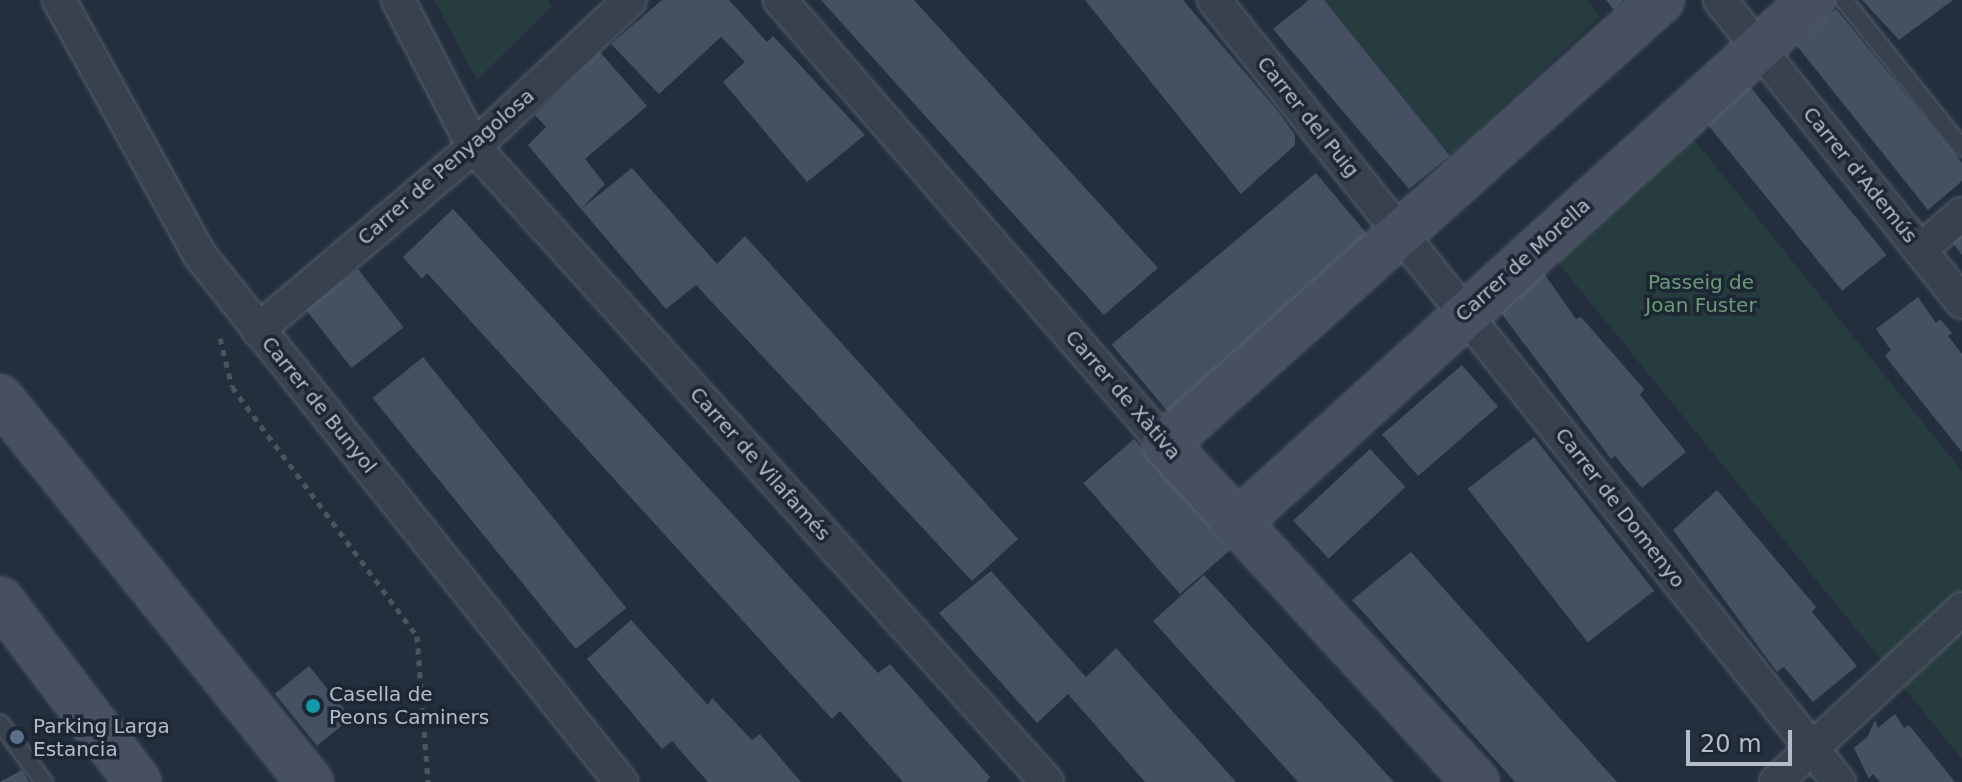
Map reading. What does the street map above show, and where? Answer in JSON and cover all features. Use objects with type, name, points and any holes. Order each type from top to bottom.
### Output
[{"type":"street","name":"Carrer de Bunyol","points":[[59,0],[199,254],[621,782]]},
{"type":"street","name":"Carrer de Vilafamés","points":[[398,0],[474,147],[1047,782]]},
{"type":"street","name":"Carrer de Penyagolosa","points":[[258,330],[474,147],[630,0]]},
{"type":"street","name":"Carrer de Xàtiva","points":[[780,0],[1165,444],[1476,782]]},
{"type":"street","name":"Carrer del Puig","points":[[1214,0],[1402,233]]},
{"type":"street","points":[[1165,444],[1661,0]]},
{"type":"street","name":"Carrer d'Ademús","points":[[1720,0],[1962,302]]},
{"type":"street","name":"Carrer de Morella","points":[[1237,523],[1465,312],[1812,0]]},
{"type":"street","points":[[1920,250],[1962,214]]},
{"type":"street","name":"Carrer de Domenyo","points":[[1402,233],[1839,782]]},
{"type":"street","points":[[0,398],[310,782]]},
{"type":"street","points":[[0,600],[138,782]]},
{"type":"street","points":[[1776,782],[1962,609]]},
{"type":"lane","points":[[1844,0],[1962,148]]},
{"type":"lane","points":[[0,723],[44,782]]},
{"type":"path","points":[[218,328],[232,387],[417,636],[428,782]]},
{"type":"green space","points":[[434,0],[547,0],[552,6],[477,80]]},
{"type":"green space","points":[[1324,0],[1587,0],[1600,17],[1450,156]]},
{"type":"green space","name":"Passeig de Joan Fuster","points":[[1692,137],[1962,471],[1962,759],[1555,259]]},
{"type":"building","points":[[662,0],[729,0],[767,42],[773,36],[865,135],[807,182],[723,82],[745,62],[721,37],[659,94],[611,44]]},
{"type":"building","points":[[821,0],[914,0],[1158,268],[1104,315]]},
{"type":"building","points":[[1085,0],[1183,0],[1277,110],[1295,135],[1295,145],[1241,194]]},
{"type":"building","points":[[1309,0],[1324,0],[1450,156],[1409,189],[1273,29]]},
{"type":"building","points":[[1606,0],[1624,0],[1614,10]]},
{"type":"building","points":[[1862,0],[1953,0],[1899,40]]},
{"type":"building","points":[[1836,9],[1962,163],[1962,181],[1928,210],[1797,46]]},
{"type":"building","points":[[600,52],[647,106],[585,159],[605,184],[581,209],[528,145],[546,127],[535,115]]},
{"type":"building","points":[[1748,84],[1886,255],[1842,291],[1704,120]]},
{"type":"building","points":[[632,168],[717,264],[745,236],[1018,539],[972,581],[696,285],[666,309],[581,209]]},
{"type":"building","points":[[1316,173],[1373,240],[1168,412],[1111,345]]},
{"type":"building","points":[[453,209],[878,673],[890,664],[990,777],[986,782],[903,782],[840,711],[832,719],[427,273],[422,279],[403,257]]},
{"type":"building","points":[[1962,227],[1962,255],[1950,239]]},
{"type":"building","points":[[1540,268],[1576,319],[1581,317],[1644,389],[1640,395],[1686,452],[1642,488],[1615,456],[1611,459],[1498,309]]},
{"type":"building","points":[[358,269],[404,327],[352,368],[306,310]]},
{"type":"building","points":[[1918,297],[1936,323],[1940,319],[1952,333],[1948,336],[1962,354],[1962,452],[1885,356],[1891,350],[1876,329]]},
{"type":"building","points":[[423,357],[626,608],[576,649],[372,398]]},
{"type":"building","points":[[1462,365],[1498,407],[1418,476],[1382,435]]},
{"type":"building","points":[[1534,437],[1654,591],[1588,642],[1468,489]]},
{"type":"building","points":[[1134,439],[1230,550],[1180,594],[1083,483]]},
{"type":"building","points":[[1370,449],[1405,487],[1329,559],[1293,521]]},
{"type":"building","points":[[1717,490],[1816,607],[1812,612],[1857,666],[1813,702],[1784,667],[1777,672],[1673,530]]},
{"type":"building","points":[[1411,552],[1617,782],[1515,782],[1352,600]]},
{"type":"building","points":[[991,571],[1086,677],[1116,648],[1236,782],[1145,782],[1068,694],[1037,723],[939,613]]},
{"type":"building","points":[[1204,575],[1394,782],[1298,782],[1153,621]]},
{"type":"building","points":[[631,620],[708,705],[712,698],[752,740],[760,734],[801,782],[708,782],[672,741],[662,749],[587,659]]},
{"type":"building","name":"Casella de Peons Caminers","points":[[309,666],[351,718],[317,746],[275,694]]},
{"type":"building","points":[[1895,714],[1904,728],[1909,725],[1955,782],[1880,782],[1873,774],[1869,779],[1854,748],[1868,736],[1875,720],[1878,728]]},
{"type":"building","points":[[22,770],[29,782],[0,782]]},
{"type":"place","name":"Casella de Peons Caminers","points":[[313,706]]},
{"type":"place","name":"Parking Larga Estancia","points":[[17,737]]}]
